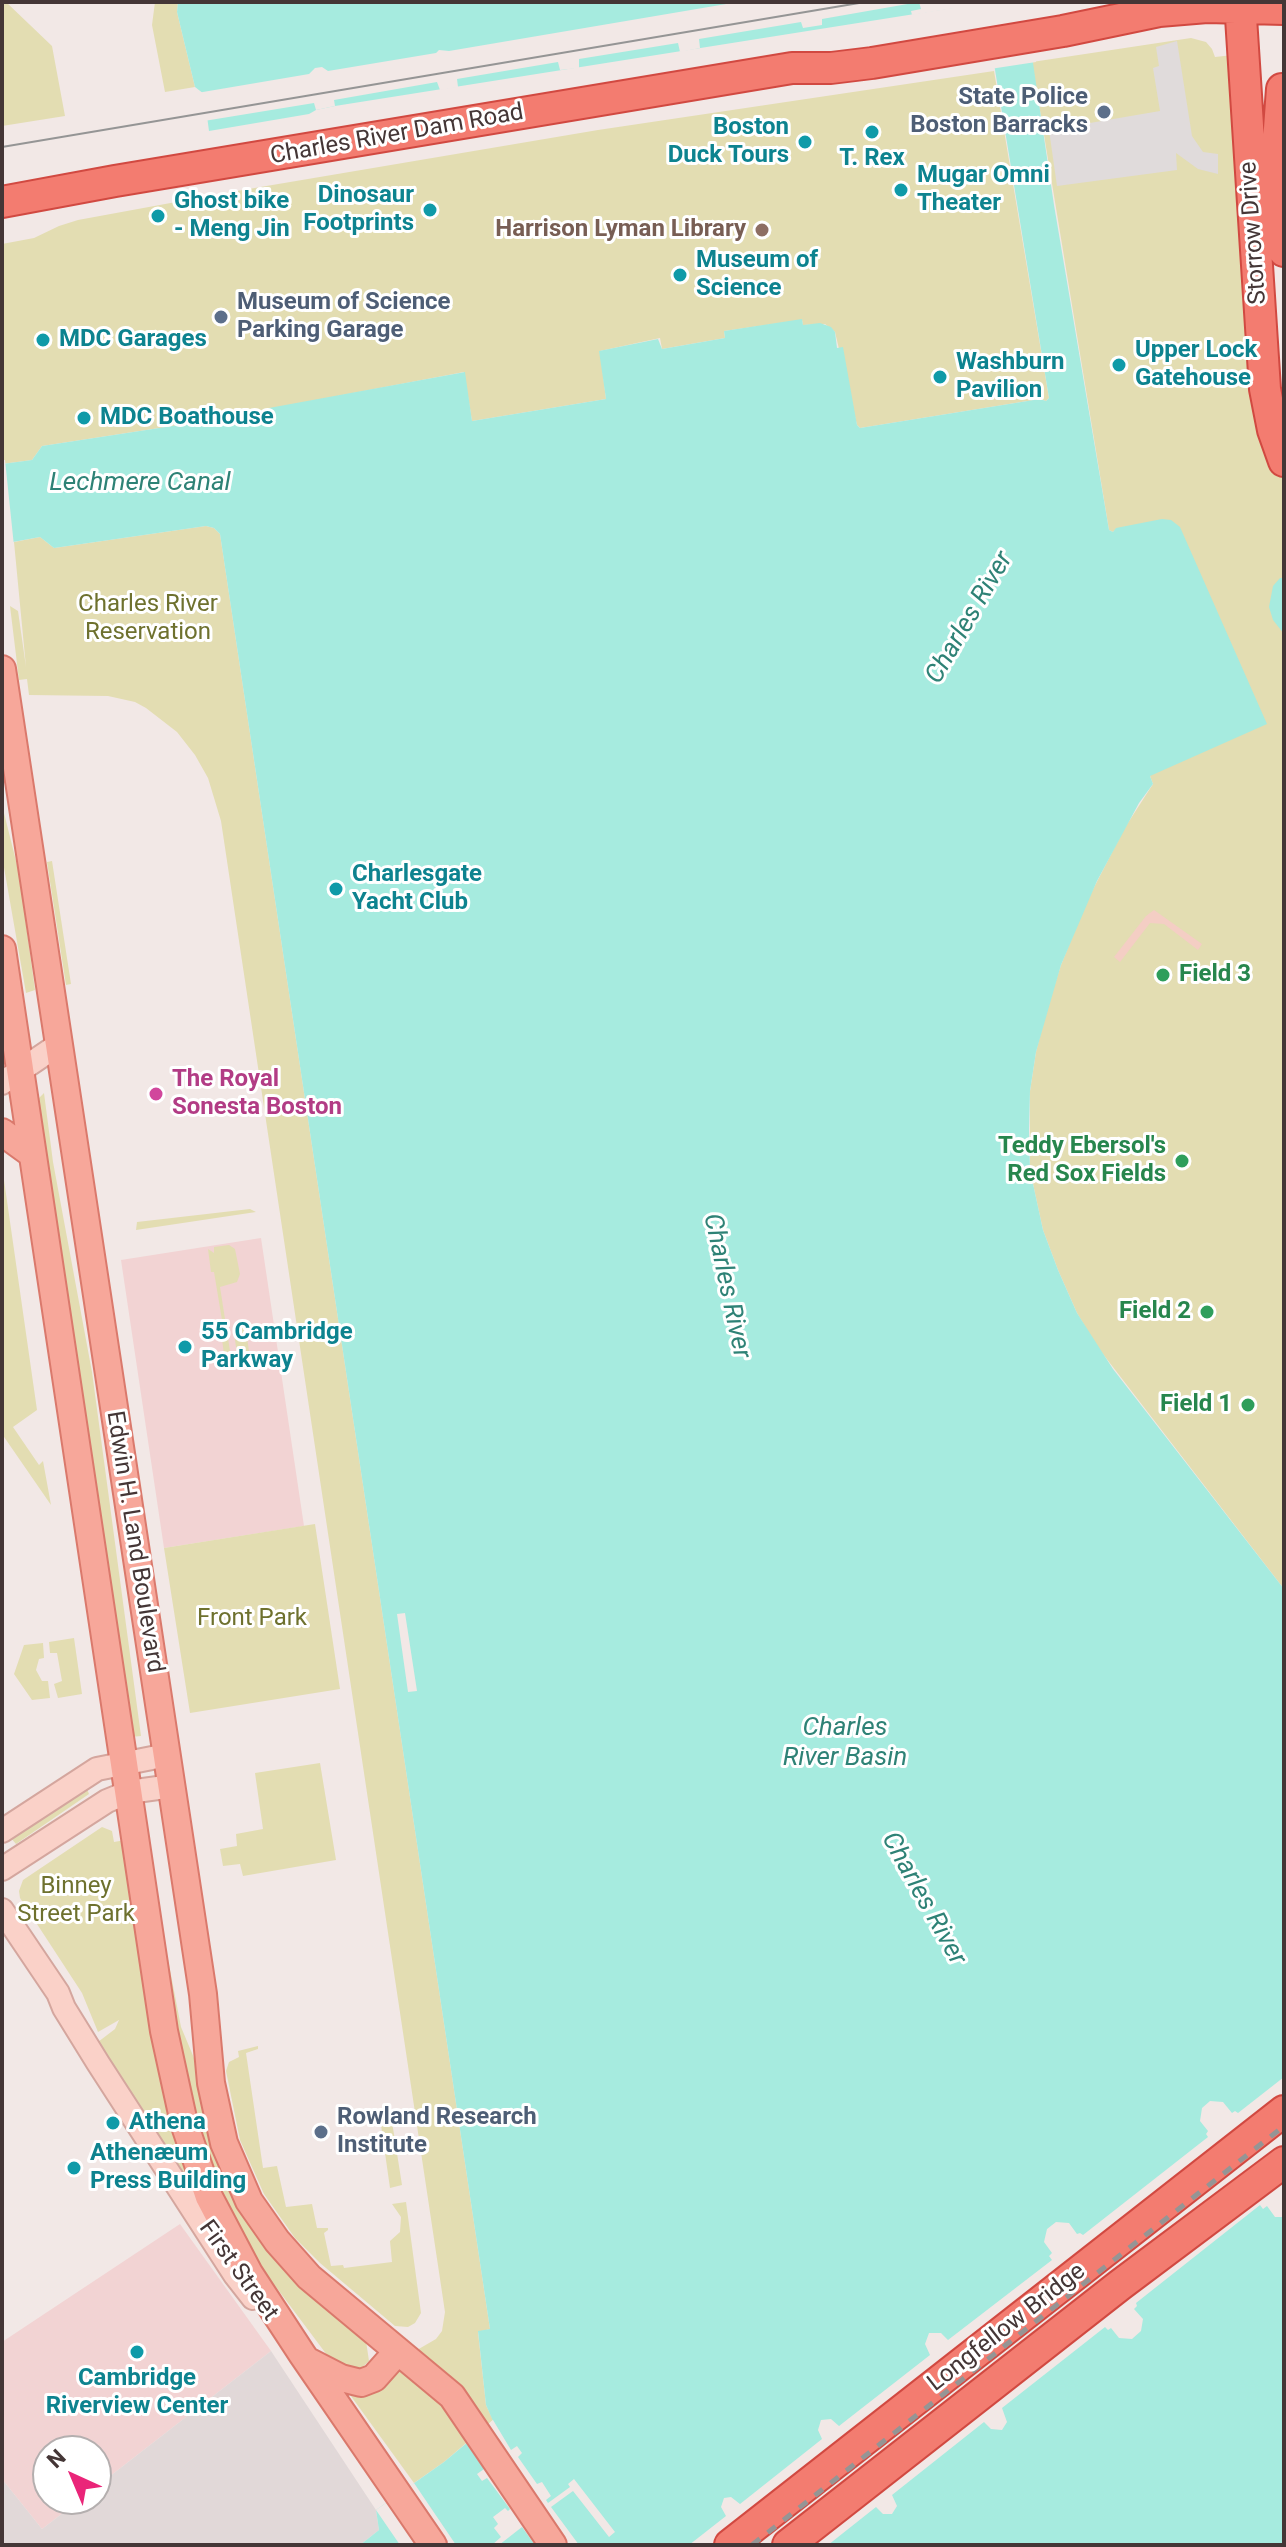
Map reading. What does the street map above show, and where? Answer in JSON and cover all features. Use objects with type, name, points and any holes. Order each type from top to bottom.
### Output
[{"type":"highway","name":"Charles River Dam Road","points":[[1056,22],[1113,2]]},
{"type":"highway","name":"Charles River Dam Road","points":[[2,202],[792,68],[853,45],[960,38],[1056,22],[1171,10],[1240,5],[1280,9]]},
{"type":"highway","name":"Storrow Drive","points":[[1240,5],[1265,389],[1273,430],[1284,461]]},
{"type":"highway","points":[[1282,89],[1278,142],[1284,251]]},
{"type":"highway","name":"Longfellow Bridge","points":[[730,2545],[1284,2111]]},
{"type":"highway","name":"Longfellow Bridge","points":[[788,2545],[1120,2285],[1284,2162]]},
{"type":"main road","name":"Edwin H. Land Boulevard","points":[[2,669],[203,1994],[210,2077],[218,2119],[230,2159],[258,2215],[287,2254],[333,2297],[452,2396],[553,2545]]},
{"type":"main road","name":"Edwin H. Land Boulevard","points":[[2,949],[11,1076],[32,1154],[170,2063],[193,2154],[209,2197],[233,2245],[302,2354]]},
{"type":"main road","points":[[2,1132],[32,1154]]},
{"type":"main road","points":[[302,2354],[329,2373],[361,2383],[374,2378],[398,2351]]},
{"type":"main road","name":"First Street","points":[[302,2354],[433,2545]]},
{"type":"street","points":[[11,1076],[58,1045]]},
{"type":"street","points":[[2,1831],[97,1769],[167,1755]]},
{"type":"street","points":[[2,1869],[97,1806],[129,1792],[172,1786]]},
{"type":"street","name":"First Street","points":[[2,1910],[58,1993],[75,2025],[235,2275],[302,2354]]},
{"type":"shaded area","points":[[1177,41],[1192,136],[1203,152],[1218,154],[1218,174],[1198,169],[1176,153],[1177,170],[1057,186],[1049,130],[1160,111],[1153,68],[1159,66],[1156,47]]},
{"type":"shaded area","name":"55 Cambridge Parkway","points":[[261,1238],[304,1526],[164,1548],[121,1260]]},
{"type":"shaded area","name":"Cambridge Riverview Center","points":[[180,2224],[271,2351],[112,2475],[112,2435],[32,2435],[32,2515],[60,2515],[42,2529],[2,2479],[2,2342]]},
{"type":"shaded area","points":[[271,2351],[376,2510],[379,2530],[360,2545],[2,2545],[2,2479],[42,2529],[60,2515],[112,2515],[112,2475]]},
{"type":"green space","points":[[2,2],[6,2],[52,46],[65,116],[2,126]]},
{"type":"green space","points":[[155,2],[178,2],[177,12],[195,87],[165,92],[152,25]]},
{"type":"green space","points":[[1191,38],[1206,42],[1215,57],[1233,55],[1276,458],[1284,477],[1284,1589],[1096,1345],[1077,1313],[1058,1270],[1043,1230],[1030,1170],[1030,1091],[1047,1008],[1085,905],[1124,829],[1153,784],[1117,528],[1113,532],[1109,530],[1032,62]]},
{"type":"green space","points":[[994,71],[1049,398],[1046,401],[1040,399],[860,428],[835,332],[825,324],[803,325],[802,320],[724,331],[725,338],[662,349],[660,338],[600,351],[606,399],[472,421],[464,372],[244,415],[42,446],[32,460],[2,464],[2,244],[34,238],[78,220],[225,193],[598,130]]},
{"type":"green space","name":"Charles River Reservation","points":[[206,526],[220,534],[490,2329],[478,2332],[486,2405],[493,2420],[414,2483],[348,2392],[369,2393],[384,2387],[417,2350],[436,2339],[442,2331],[445,2312],[221,821],[208,778],[195,755],[177,732],[146,708],[135,702],[108,696],[29,695],[27,679],[19,680],[10,606],[18,611],[26,667],[14,542],[40,537],[54,548]]},
{"type":"green space","points":[[2,805],[19,873],[35,990],[26,993],[2,856]]},
{"type":"green space","points":[[52,861],[71,984],[66,985],[47,862]]},
{"type":"green space","points":[[44,1093],[53,1162],[92,1372],[141,1736],[131,1737],[37,1100]]},
{"type":"green space","points":[[2,1166],[37,1410],[13,1427],[39,1465],[43,1461],[51,1505],[2,1434]]},
{"type":"green space","points":[[250,1209],[256,1212],[136,1230],[137,1222]]},
{"type":"green space","points":[[229,1245],[235,1249],[240,1274],[237,1282],[220,1287],[230,1351],[224,1354],[222,1339],[225,1338],[208,1249],[214,1253],[214,1247]]},
{"type":"green space","points":[[239,1320],[245,1324],[249,1351],[243,1358],[237,1354],[233,1326]]},
{"type":"green space","name":"Front Park","points":[[315,1524],[340,1689],[190,1713],[164,1548]]},
{"type":"green space","points":[[74,1638],[82,1694],[58,1698],[54,1684],[62,1681],[57,1653],[50,1653],[49,1642]]},
{"type":"green space","points":[[43,1643],[44,1658],[39,1659],[36,1670],[42,1681],[48,1681],[50,1698],[32,1700],[14,1674],[24,1645]]},
{"type":"green space","points":[[320,1763],[336,1860],[243,1876],[240,1864],[223,1866],[220,1849],[237,1846],[236,1834],[263,1829],[255,1773]]},
{"type":"green space","points":[[87,1789],[89,1794],[16,1844],[10,1837]]},
{"type":"green space","points":[[142,1823],[147,1823],[161,1923],[181,2027],[194,2058],[214,2145],[366,2341],[369,2361],[359,2370],[341,2369],[327,2355],[243,2243],[209,2171],[187,2100]]},
{"type":"green space","name":"Binney Street Park","points":[[102,1827],[112,1831],[114,1842],[125,1840],[169,2115],[202,2205],[98,2042],[115,2029],[119,2020],[98,2032],[82,1993],[20,1898],[23,1880]]},
{"type":"green space","points":[[258,2046],[258,2049],[246,2053],[263,2168],[277,2166],[286,2207],[312,2204],[317,2228],[328,2228],[324,2233],[331,2266],[343,2265],[344,2268],[392,2262],[390,2241],[400,2232],[401,2217],[392,2204],[406,2202],[421,2313],[415,2323],[408,2327],[395,2326],[320,2263],[295,2238],[264,2194],[240,2140],[226,2071],[229,2062],[239,2057],[238,2051]]},
{"type":"green space","points":[[390,2109],[402,2185],[390,2188],[379,2111]]},
{"type":"sand","points":[[1154,910],[1202,944],[1198,950],[1164,924],[1150,923],[1120,962],[1114,957]]},
{"type":"water","name":"Charles River Basin","points":[[178,2],[1024,2],[1054,205],[1109,530],[1113,532],[1116,528],[1162,519],[1171,520],[1180,527],[1267,724],[1150,776],[1153,784],[1139,803],[1097,881],[1061,965],[1036,1052],[1030,1091],[1029,1131],[1030,1170],[1043,1230],[1077,1313],[1113,1369],[1284,1589],[1284,2545],[360,2545],[379,2530],[376,2510],[444,2462],[493,2421],[486,2405],[478,2331],[490,2329],[220,534],[206,526],[54,548],[40,537],[2,544],[2,464],[32,460],[42,446],[244,415],[465,372],[472,421],[606,399],[599,351],[658,339],[662,349],[725,338],[724,331],[802,319],[803,325],[820,323],[831,327],[835,332],[837,348],[843,347],[860,428],[1040,399],[1046,401],[1049,398],[984,3],[335,106],[309,114],[209,131],[204,94],[195,87],[177,12]]},
{"type":"water","points":[[1284,578],[1284,634],[1273,620],[1269,607],[1273,586]]},
{"type":"pier","points":[[738,2],[919,2],[822,19],[822,25],[803,28],[801,22],[699,39],[700,48],[680,52],[678,43],[579,59],[579,68],[560,70],[558,62],[457,79],[458,87],[440,90],[437,82],[334,100],[335,106],[316,110],[314,103],[204,121],[197,93],[309,74],[315,68],[322,67],[328,71]]},
{"type":"pier","points":[[919,2],[1028,2],[1036,62],[990,69],[981,7],[912,15],[911,11],[921,9]]},
{"type":"pier","points":[[2,460],[5,460],[14,546],[2,548]]},
{"type":"pier","points":[[405,1613],[417,1691],[408,1692],[397,1614]]},
{"type":"pier","points":[[1284,2077],[1284,2217],[1275,2217],[1267,2206],[1263,2209],[1260,2205],[1136,2303],[1134,2309],[1143,2319],[1141,2331],[1132,2339],[1119,2338],[1111,2328],[1108,2330],[1105,2327],[1002,2408],[1007,2422],[1002,2430],[991,2429],[984,2422],[892,2495],[897,2506],[892,2514],[883,2514],[876,2507],[828,2545],[689,2545],[726,2516],[721,2507],[724,2498],[731,2497],[740,2504],[822,2439],[818,2430],[821,2420],[831,2419],[839,2426],[930,2355],[925,2344],[929,2333],[941,2333],[948,2340],[1052,2260],[1049,2256],[1052,2253],[1044,2242],[1047,2229],[1056,2222],[1069,2223],[1077,2234],[1083,2235],[1208,2137],[1208,2131],[1200,2121],[1202,2108],[1210,2101],[1223,2102],[1232,2113],[1238,2113]]},
{"type":"pier","points":[[493,2420],[511,2450],[517,2446],[522,2453],[518,2457],[537,2484],[542,2482],[551,2496],[546,2500],[548,2503],[570,2487],[568,2484],[574,2479],[615,2532],[609,2537],[573,2491],[551,2507],[579,2545],[535,2545],[522,2527],[499,2545],[492,2545],[501,2537],[494,2528],[498,2524],[493,2517],[505,2508],[510,2509],[487,2478],[482,2481],[477,2474],[484,2469],[466,2443]]},
{"type":"pier","points":[[414,2483],[456,2545],[400,2545],[376,2510]]},
{"type":"tram line","points":[[2,147],[865,2]]},
{"type":"railway","points":[[752,2545],[1284,2126]]},
{"type":"place","name":"State Police Boston Barracks","points":[[1104,112]]},
{"type":"place","name":"T. Rex","points":[[872,132]]},
{"type":"place","name":"Boston Duck Tours","points":[[805,142]]},
{"type":"place","name":"Mugar Omni Theater","points":[[901,190]]},
{"type":"place","name":"Dinosaur Footprints","points":[[430,210]]},
{"type":"place","name":"Ghost bike - Meng Jin","points":[[158,216]]},
{"type":"place","name":"Harrison Lyman Library","points":[[762,230]]},
{"type":"place","name":"Museum of Science","points":[[680,275]]},
{"type":"place","name":"Museum of Science Parking Garage","points":[[221,317]]},
{"type":"place","name":"MDC Garages","points":[[43,340]]},
{"type":"place","name":"Upper Lock Gatehouse","points":[[1119,365]]},
{"type":"place","name":"Washburn Pavilion","points":[[940,377]]},
{"type":"place","name":"MDC Boathouse","points":[[84,418]]},
{"type":"place","name":"Charlesgate Yacht Club","points":[[336,889]]},
{"type":"place","name":"Field 3","points":[[1163,975]]},
{"type":"place","name":"The Royal Sonesta Boston","points":[[156,1094]]},
{"type":"place","name":"Teddy Ebersol's Red Sox Fields","points":[[1182,1161]]},
{"type":"place","name":"Field 2","points":[[1207,1312]]},
{"type":"place","name":"55 Cambridge Parkway","points":[[185,1347]]},
{"type":"place","name":"Field 1","points":[[1248,1405]]},
{"type":"place","name":"Athena","points":[[113,2123]]},
{"type":"place","name":"Rowland Research Institute","points":[[321,2132]]},
{"type":"place","name":"Athenæum Press Building","points":[[74,2168]]},
{"type":"place","name":"Cambridge Riverview Center","points":[[137,2352]]},
{"type":"water label","name":"Lechmere Canal","points":[[140,483]]},
{"type":"water label","name":"Charles River","points":[[970,618]]},
{"type":"water label","name":"Charles River","points":[[726,1286]]},
{"type":"water label","name":"Charles River","points":[[923,1899]]}]
